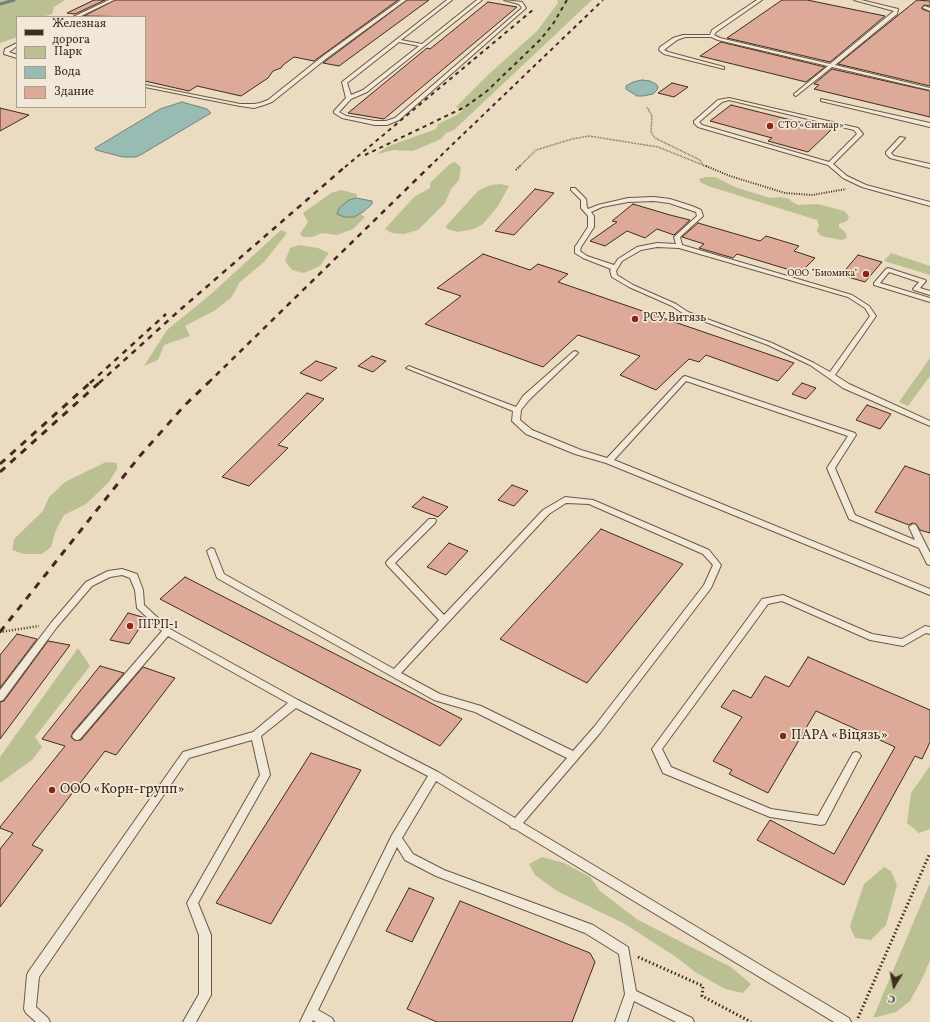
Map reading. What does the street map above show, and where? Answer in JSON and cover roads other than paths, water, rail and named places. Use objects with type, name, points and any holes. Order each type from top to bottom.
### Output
[{"type":"lane","points":[[77,16],[112,0]]},
{"type":"lane","points":[[146,86],[240,105],[254,106],[262,104],[270,100],[325,57],[404,0]]},
{"type":"lane","points":[[349,98],[344,82],[450,0]]},
{"type":"lane","points":[[480,0],[365,91],[349,98],[336,112],[344,116],[375,123],[387,123],[397,119],[524,8],[520,3],[506,0]]},
{"type":"lane","points":[[712,36],[714,31],[760,0]]},
{"type":"lane","points":[[796,95],[895,13],[896,10],[856,0]]},
{"type":"lane","points":[[925,7],[930,10]]},
{"type":"lane","points":[[722,68],[661,50],[680,38],[712,36],[718,39],[930,88]]},
{"type":"lane","points":[[398,41],[423,45]]},
{"type":"lane","points":[[16,45],[7,50],[6,53],[16,57]]},
{"type":"lane","points":[[830,164],[860,134],[856,129],[729,99],[720,101],[696,122],[700,126],[830,164],[845,177],[864,186],[930,204]]},
{"type":"lane","points":[[823,100],[930,125]]},
{"type":"lane","points":[[902,138],[888,153],[892,157],[930,166]]},
{"type":"lane","points":[[573,189],[584,200],[584,208],[591,216],[591,227],[578,247],[577,252],[585,257],[615,268]]},
{"type":"lane","points":[[587,212],[600,206],[628,200],[654,199],[670,201],[690,207],[699,211],[700,216],[677,237],[679,246]]},
{"type":"lane","points":[[831,376],[873,316],[867,307],[850,296],[679,246],[657,245],[639,248],[620,260],[615,268],[614,276],[631,286],[674,305],[686,313],[770,344],[812,364],[831,376],[853,389],[930,424]]},
{"type":"lane","points":[[930,293],[916,289],[923,280],[888,270],[876,284],[930,300]]},
{"type":"lane","points":[[575,353],[526,398],[517,410],[516,421],[529,432],[578,452],[608,461],[930,592]]},
{"type":"lane","points":[[409,368],[517,410]]},
{"type":"lane","points":[[608,461],[685,378],[852,435],[832,468],[852,517],[922,546]]},
{"type":"lane","points":[[394,674],[546,512],[565,500],[590,502],[706,552],[716,565],[708,586],[596,730],[515,825]]},
{"type":"lane","points":[[432,521],[390,563],[444,620]]},
{"type":"lane","points":[[914,527],[930,562]]},
{"type":"lane","points":[[210,551],[220,576],[437,697],[478,709],[573,756]]},
{"type":"lane","points":[[0,697],[54,624],[89,584],[108,574],[122,572],[134,576],[139,590],[140,606],[167,631],[295,703],[434,775],[845,1022]]},
{"type":"lane","points":[[856,756],[821,821],[770,813],[668,770],[657,749],[765,602],[784,598],[870,637],[903,642],[925,629],[930,631]]},
{"type":"lane","points":[[77,736],[167,631]]},
{"type":"lane","points":[[44,1022],[30,1009],[33,975],[186,755],[256,735],[295,703]]},
{"type":"lane","points":[[189,1022],[205,995],[205,935],[192,903],[265,775],[256,735]]},
{"type":"lane","points":[[328,1022],[309,1018],[396,838],[434,775]]},
{"type":"lane","points":[[396,838],[409,857],[440,873],[589,929],[624,951],[631,994],[621,1022]]},
{"type":"lane","points":[[631,994],[688,1022]]},
{"type":"water","points":[[642,80],[650,81],[656,84],[658,87],[657,90],[653,94],[637,96],[626,89],[626,86],[633,82]]},
{"type":"water","points":[[182,102],[207,109],[211,113],[136,157],[123,157],[96,150],[95,148],[160,109]]},
{"type":"water","points":[[356,198],[372,201],[372,204],[363,212],[354,217],[344,217],[337,214],[339,208],[349,200]]},
{"type":"waterway","points":[[0,4],[14,0]]},
{"type":"railway","points":[[365,155],[465,107],[487,91],[540,40],[553,24],[567,0]]},
{"type":"railway","points":[[429,167],[603,0]]},
{"type":"railway","points":[[345,167],[534,9]]},
{"type":"railway","points":[[99,383],[181,309],[346,166]]},
{"type":"railway","points":[[208,383],[430,166]]},
{"type":"railway","points":[[90,383],[166,314]]},
{"type":"railway","points":[[0,464],[91,382]]},
{"type":"railway","points":[[0,472],[100,382]]},
{"type":"railway","points":[[0,632],[139,457],[184,406],[209,382]]},
{"type":"place","name":"СТО «Сигмар»","points":[[770,126]]},
{"type":"place","name":"ООО \"Биомика\"","points":[[866,274]]},
{"type":"place","name":"РСУ Витязь","points":[[635,319]]},
{"type":"place","name":"ПГРП-1","points":[[130,626]]},
{"type":"place","name":"ПАРА «Віцязь»","points":[[783,736]]},
{"type":"place","name":"ООО «Корн-групп»","points":[[52,790]]}]
